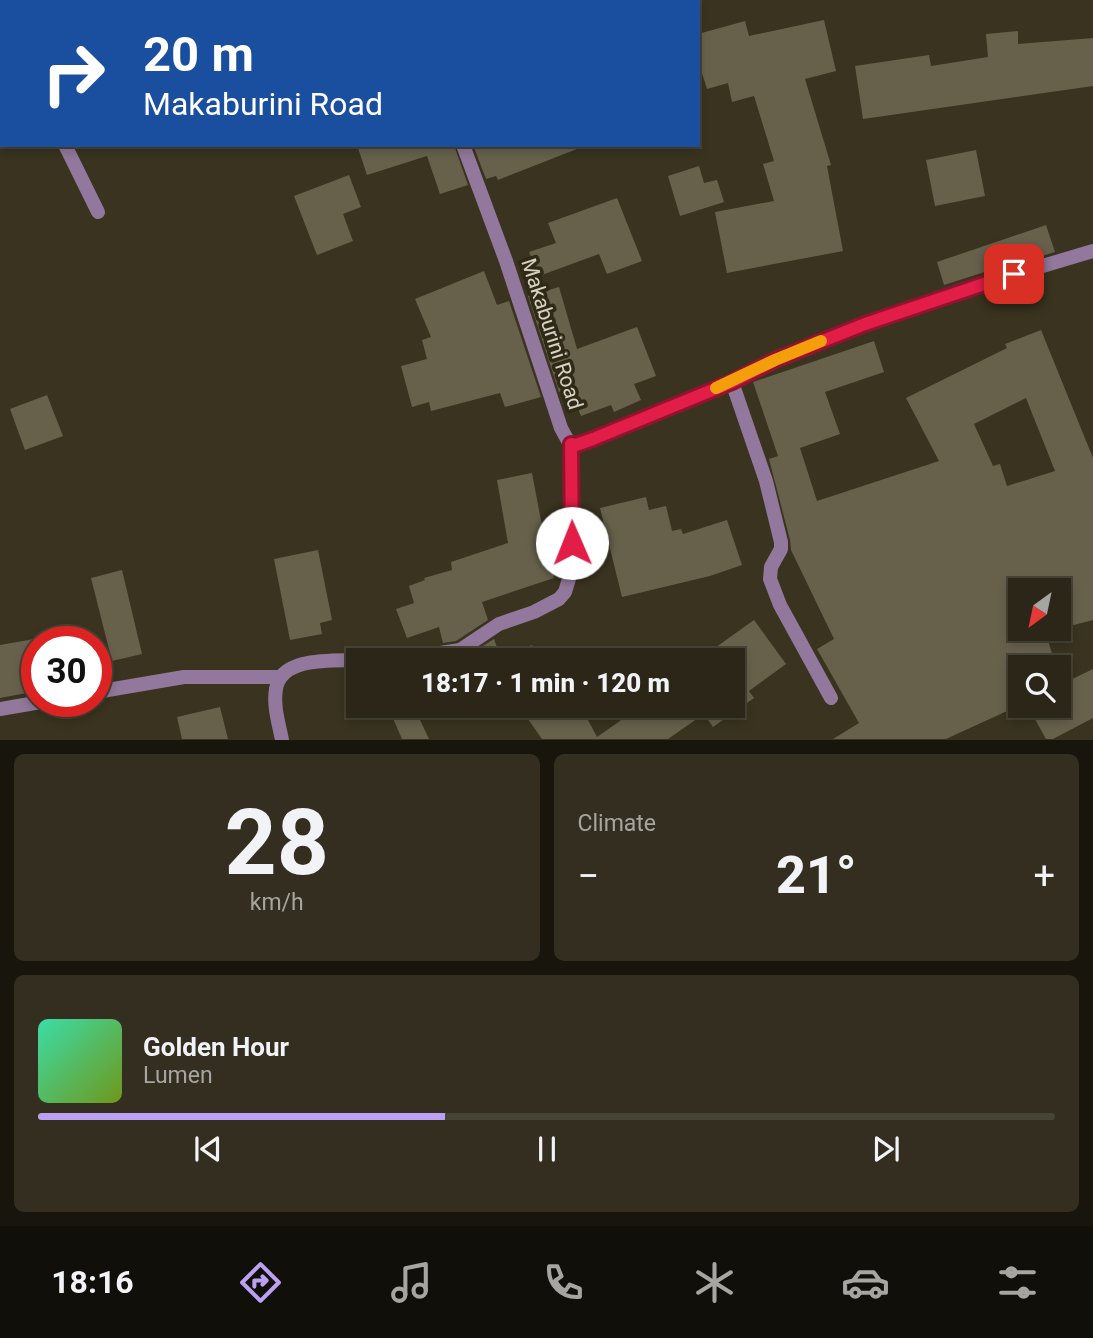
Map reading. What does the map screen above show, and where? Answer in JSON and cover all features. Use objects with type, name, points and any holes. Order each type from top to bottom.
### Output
[{"type":"street","points":[[66,147],[98,212]]},
{"type":"street","name":"Makaburini Road","points":[[465,147],[561,428],[571,444]]},
{"type":"street","points":[[463,648],[499,624],[534,612],[559,599],[569,583],[572,569],[571,444],[593,439],[865,324],[962,290],[1093,251]]},
{"type":"street","points":[[732,382],[766,481],[781,542],[781,549],[771,567],[770,579],[780,605],[831,698]]},
{"type":"street","points":[[112,689],[184,677],[279,677],[291,668],[306,664],[346,661]]},
{"type":"street","points":[[279,677],[276,705],[282,740]]},
{"type":"street","points":[[0,709],[21,705]]},
{"type":"building","points":[[824,20],[836,71],[805,79],[831,165],[827,166],[843,251],[727,273],[715,212],[774,201],[763,164],[774,161],[754,96],[732,102],[728,83],[707,89],[700,67],[700,33],[745,21],[749,36]]},
{"type":"building","points":[[1018,31],[1018,44],[1093,38],[1093,86],[863,119],[855,66],[929,55],[931,66],[988,57],[986,34]]},
{"type":"building","points":[[358,147],[455,147],[468,185],[440,194],[427,156],[367,175]]},
{"type":"building","points":[[474,147],[582,147],[498,180],[496,176],[486,179]]},
{"type":"building","points":[[976,150],[985,196],[935,206],[926,160]]},
{"type":"building","points":[[699,166],[704,183],[717,180],[724,202],[680,216],[668,176]]},
{"type":"building","points":[[349,175],[361,207],[343,214],[353,241],[317,255],[294,196]]},
{"type":"building","points":[[617,198],[642,261],[607,274],[599,254],[539,276],[529,252],[556,243],[548,223]]},
{"type":"building","points":[[1046,225],[1055,252],[944,285],[937,262]]},
{"type":"building","points":[[484,271],[497,305],[509,301],[541,397],[505,407],[500,393],[431,411],[429,402],[412,407],[401,366],[427,359],[422,340],[431,337],[415,299]]},
{"type":"building","points":[[559,287],[577,349],[637,327],[656,376],[634,384],[641,400],[614,412],[611,405],[581,416],[570,389],[559,392],[528,296]]},
{"type":"building","points":[[1041,330],[1093,458],[1093,620],[1071,626],[1071,578],[1008,578],[1008,641],[1048,641],[1052,655],[1008,655],[1008,711],[946,739],[833,739],[859,723],[817,649],[834,639],[791,550],[769,459],[778,456],[753,382],[874,341],[884,372],[825,392],[840,434],[800,448],[817,501],[939,461],[906,398],[1007,348],[1005,344]],"holes":[[[1026,398],[1055,471],[1007,486],[1000,464],[993,466],[974,424]]]},
{"type":"building","points":[[47,395],[63,436],[25,450],[10,409]]},
{"type":"building","points":[[532,473],[543,531],[548,529],[556,553],[547,556],[554,578],[482,602],[488,620],[456,641],[443,643],[439,627],[407,638],[396,609],[414,603],[409,586],[425,580],[424,578],[452,570],[451,562],[508,543],[497,480]]},
{"type":"building","points":[[646,497],[649,510],[666,506],[672,531],[681,529],[683,534],[727,520],[742,565],[710,576],[622,597],[600,508]]},
{"type":"building","points":[[318,550],[332,620],[320,623],[322,634],[290,640],[274,559]]},
{"type":"building","points":[[122,570],[142,654],[112,661],[112,626],[103,626],[91,578]]},
{"type":"building","points":[[754,620],[786,664],[749,691],[754,698],[745,704],[745,648],[715,648]]},
{"type":"building","points":[[494,639],[497,648],[479,648]]},
{"type":"building","points":[[21,641],[21,694],[0,698],[0,645]]},
{"type":"building","points":[[1093,669],[1093,718],[1053,739],[1046,739],[1034,718],[1071,718],[1071,680]]},
{"type":"building","points":[[220,707],[228,739],[182,739],[177,717]]},
{"type":"building","points":[[393,718],[419,718],[429,739],[402,739]]},
{"type":"building","points":[[527,718],[587,718],[597,737],[624,718],[698,718],[668,739],[542,739]]},
{"type":"building","points":[[707,718],[726,718],[713,727]]},
{"type":"slow traffic","points":[[716,388],[821,341]]},
{"type":"route","points":[[572,543],[571,444],[593,439],[865,324],[1014,274]]}]
